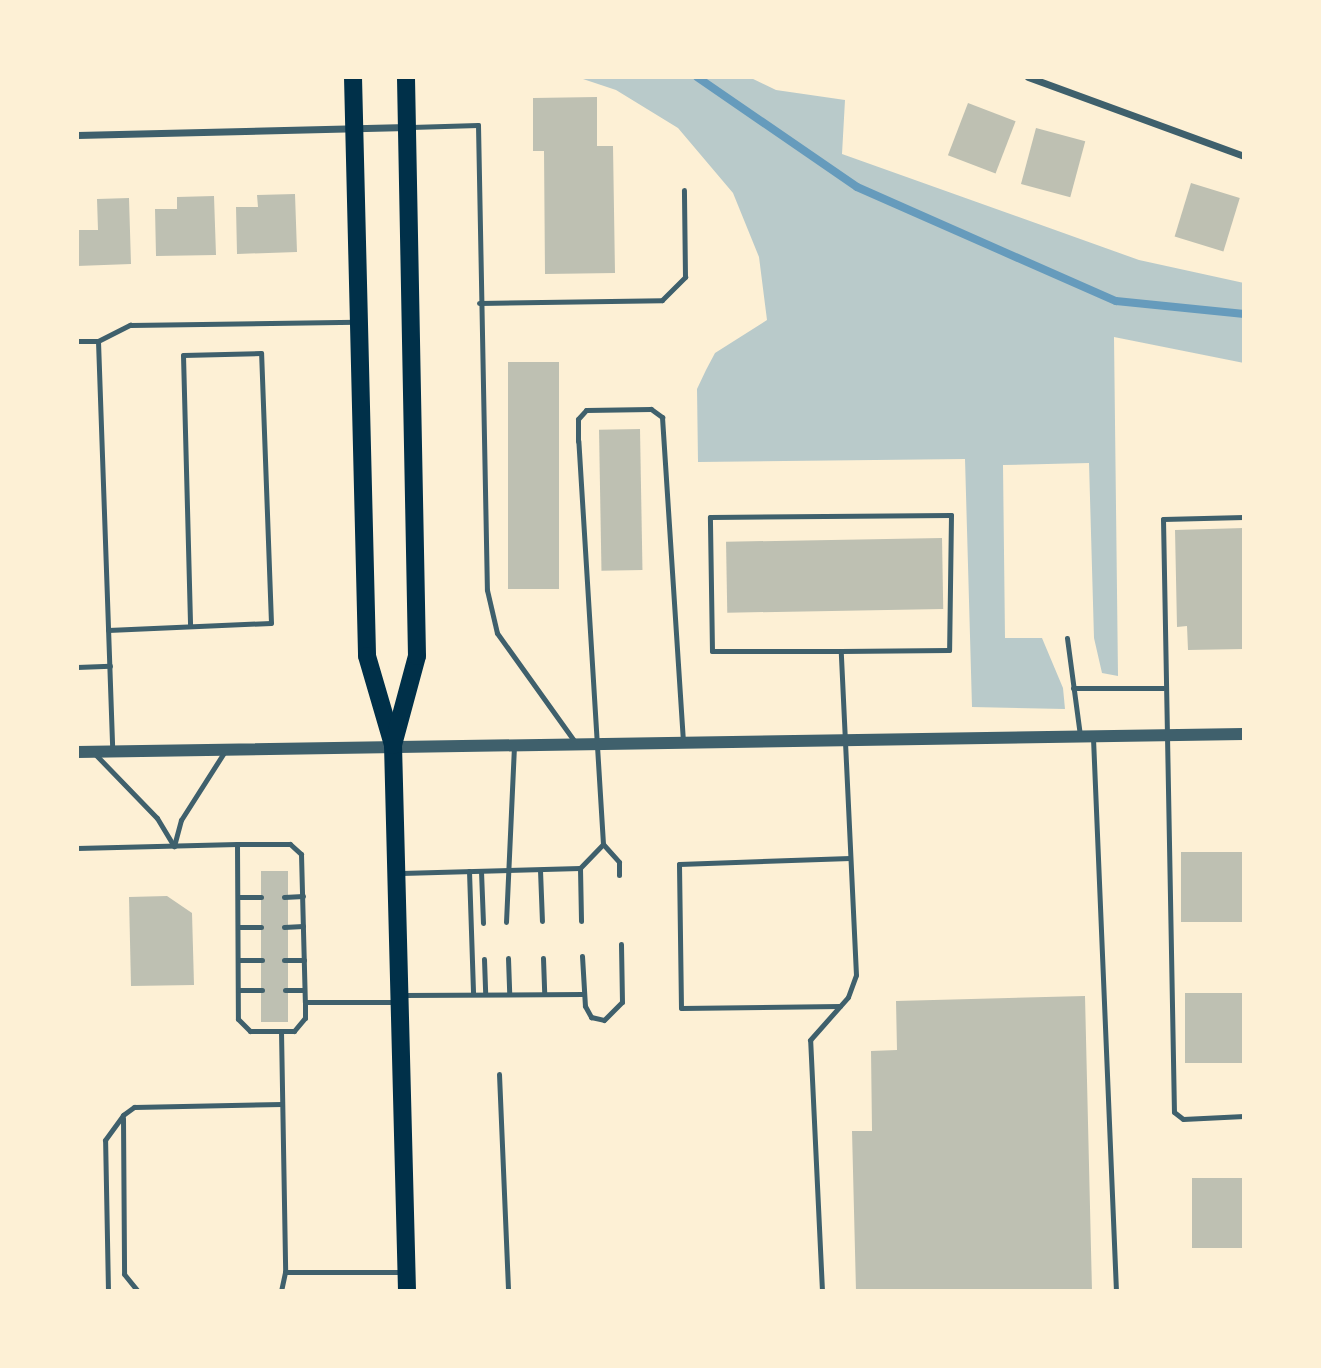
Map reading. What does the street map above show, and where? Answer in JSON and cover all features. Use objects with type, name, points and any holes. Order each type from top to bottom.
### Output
[{"type":"main road","points":[[353,77],[367,656],[393,745],[407,1291]]},
{"type":"main road","points":[[393,745],[417,656],[405,77]]},
{"type":"street","points":[[1028,77],[1244,156]]},
{"type":"street","points":[[77,135],[407,127]]},
{"type":"street","points":[[77,752],[576,742],[1244,734]]},
{"type":"lane","points":[[407,127],[478,125],[487,590],[497,633],[576,742]]},
{"type":"lane","points":[[480,303],[662,300],[685,277],[684,190]]},
{"type":"lane","points":[[77,341],[97,341],[130,325],[357,322]]},
{"type":"lane","points":[[97,341],[112,751]]},
{"type":"lane","points":[[108,629],[190,626],[271,623],[261,353],[183,355],[190,626]]},
{"type":"lane","points":[[619,875],[619,862],[603,844],[578,419],[586,410],[651,409],[662,417],[666,436],[683,741]]},
{"type":"lane","points":[[951,515],[949,650],[841,652],[712,650],[710,517],[951,515]]},
{"type":"lane","points":[[1244,517],[1163,519],[1163,735],[1174,1112],[1183,1119],[1244,1116]]},
{"type":"lane","points":[[1067,638],[1073,688],[1086,736],[1116,1291]]},
{"type":"lane","points":[[822,1291],[810,1040],[840,1006],[856,975],[841,652]]},
{"type":"lane","points":[[77,667],[110,666]]},
{"type":"lane","points":[[1073,688],[1163,688]]},
{"type":"lane","points":[[506,922],[505,870],[514,743]]},
{"type":"lane","points":[[174,846],[181,820],[228,748]]},
{"type":"lane","points":[[93,751],[157,818],[174,846]]},
{"type":"lane","points":[[77,848],[237,844],[290,844],[301,854],[303,896],[305,1018],[294,1031],[250,1031],[238,1018],[237,844]]},
{"type":"lane","points":[[397,873],[580,868],[603,844]]},
{"type":"lane","points":[[840,1006],[681,1008],[679,864],[850,858]]},
{"type":"lane","points":[[580,868],[581,921]]},
{"type":"lane","points":[[540,870],[542,921]]},
{"type":"lane","points":[[469,871],[472,994]]},
{"type":"lane","points":[[481,871],[483,923]]},
{"type":"lane","points":[[284,897],[303,896]]},
{"type":"lane","points":[[238,897],[261,897]]},
{"type":"lane","points":[[284,927],[303,926]]},
{"type":"lane","points":[[238,927],[261,927]]},
{"type":"lane","points":[[582,957],[583,994],[591,1017],[604,1020],[617,1012],[622,1002],[621,944]]},
{"type":"lane","points":[[508,958],[509,994]]},
{"type":"lane","points":[[543,958],[544,994]]},
{"type":"lane","points":[[484,959],[485,994]]},
{"type":"lane","points":[[238,960],[262,960]]},
{"type":"lane","points":[[284,960],[304,960]]},
{"type":"lane","points":[[238,990],[262,990]]},
{"type":"lane","points":[[285,990],[304,990]]},
{"type":"lane","points":[[305,1002],[472,994],[583,994]]},
{"type":"lane","points":[[252,1291],[281,1291],[285,1272],[281,1031]]},
{"type":"lane","points":[[499,1074],[508,1291]]},
{"type":"lane","points":[[108,1291],[105,1140],[123,1115],[134,1107],[282,1104]]},
{"type":"lane","points":[[123,1115],[124,1274],[138,1291]]},
{"type":"lane","points":[[285,1272],[406,1272]]},
{"type":"shaded area","points":[[577,77],[749,77],[776,90],[845,100],[842,154],[1139,260],[1244,283],[1244,363],[1114,337],[1118,676],[1102,673],[1094,638],[1089,463],[1003,465],[1005,638],[1042,638],[1063,688],[1065,709],[972,707],[965,459],[698,462],[697,389],[706,370],[715,353],[767,320],[759,257],[733,193],[678,128],[616,90]]},
{"type":"building","points":[[597,97],[597,146],[613,146],[615,273],[545,274],[544,151],[533,151],[533,98]]},
{"type":"building","points":[[968,103],[1016,121],[996,174],[948,155]]},
{"type":"building","points":[[1036,128],[1085,141],[1070,197],[1021,184]]},
{"type":"building","points":[[1191,183],[1240,198],[1223,251],[1175,237]]},
{"type":"building","points":[[295,194],[297,252],[237,254],[236,207],[258,207],[257,195]]},
{"type":"building","points":[[214,196],[216,255],[156,256],[155,209],[177,209],[177,197]]},
{"type":"building","points":[[129,198],[131,264],[77,266],[77,230],[98,230],[97,199]]},
{"type":"building","points":[[508,362],[559,362],[559,589],[508,589]]},
{"type":"building","points":[[640,429],[642,570],[601,571],[599,430]]},
{"type":"building","points":[[1244,528],[1244,649],[1188,650],[1187,626],[1177,627],[1175,530]]},
{"type":"building","points":[[942,538],[943,609],[727,613],[726,542]]},
{"type":"building","points":[[1181,852],[1244,852],[1244,922],[1181,922]]},
{"type":"building","points":[[261,871],[288,871],[288,1022],[261,1022]]},
{"type":"building","points":[[167,896],[192,913],[194,985],[131,986],[129,897]]},
{"type":"building","points":[[1185,993],[1244,993],[1244,1063],[1185,1063]]},
{"type":"building","points":[[1085,996],[1092,1291],[856,1291],[852,1131],[872,1131],[871,1051],[897,1050],[896,1001]]},
{"type":"building","points":[[1192,1178],[1244,1178],[1244,1248],[1192,1248]]},
{"type":"waterway","points":[[697,77],[857,187],[1116,301],[1244,314]]}]
